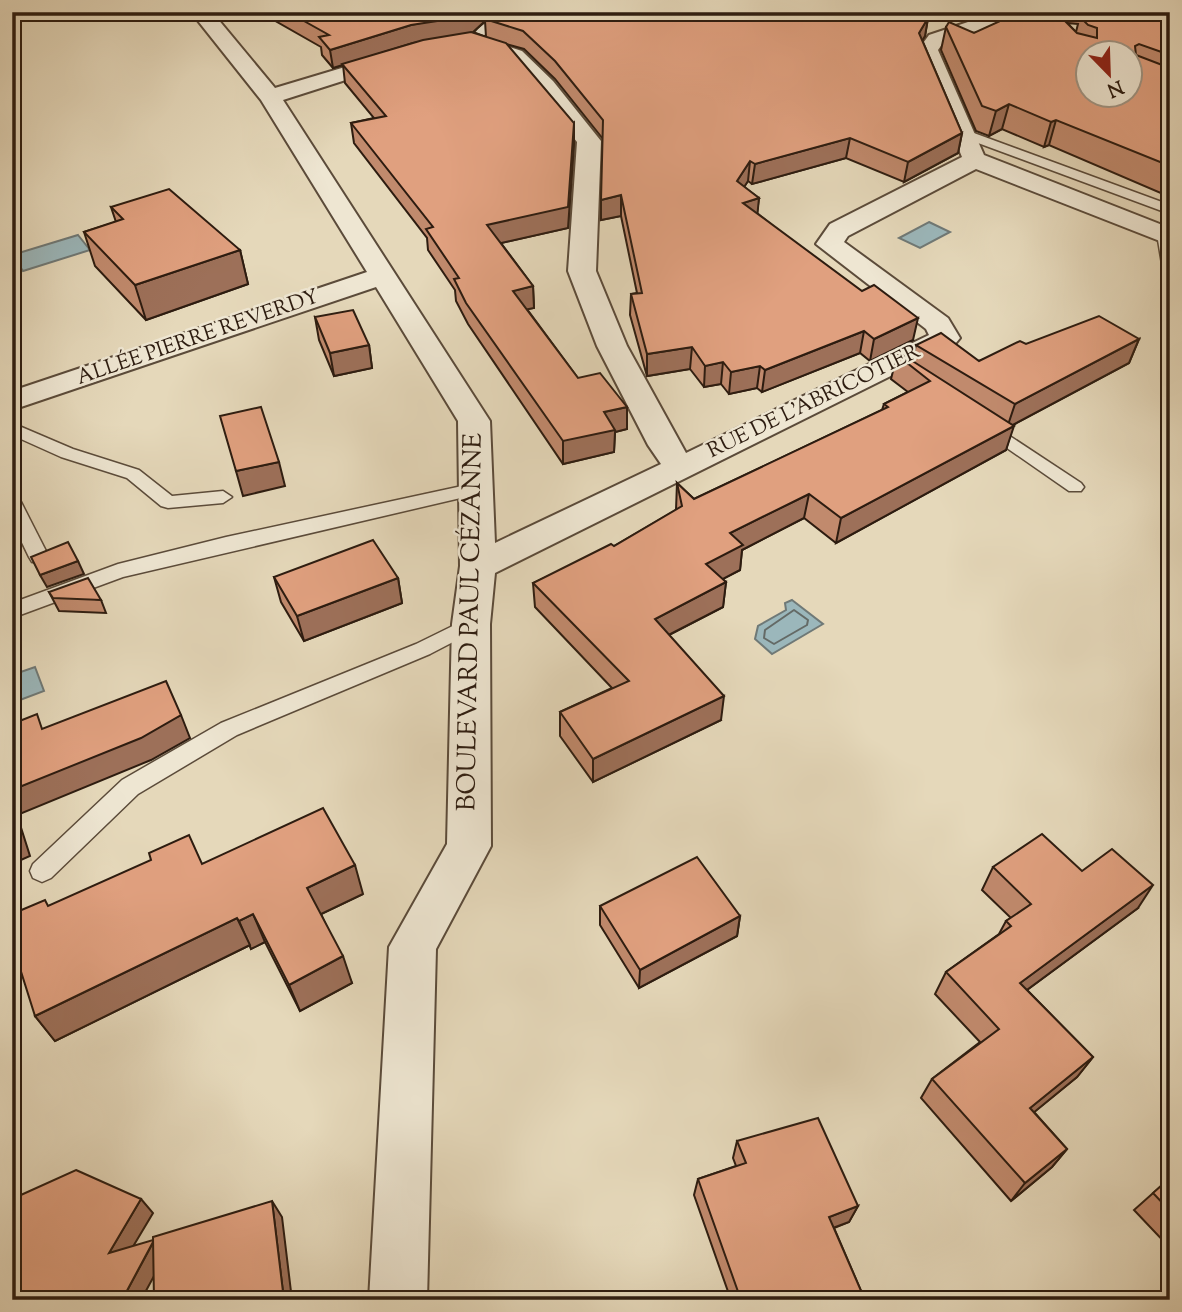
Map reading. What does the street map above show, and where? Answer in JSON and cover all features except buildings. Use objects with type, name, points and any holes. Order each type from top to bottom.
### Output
[{"type":"street","name":"BOULEVARD PAUL CÉZANNE","points":[[201,12],[270,97],[474,421],[478,566],[471,624],[469,846],[413,947],[397,1300]]},
{"type":"street","points":[[1001,18],[936,40],[928,50],[975,160],[1168,227]]},
{"type":"street","points":[[447,46],[474,42],[515,55],[545,86],[589,141],[582,271],[612,346],[664,445],[679,467]]},
{"type":"street","points":[[270,97],[421,50]]},
{"type":"street","name":"RUE DE L'ABRICOTIER","points":[[478,566],[679,467],[904,373],[945,338],[937,324],[829,244],[839,230],[975,160]]},
{"type":"street","name":"ALLÉE PIERRE REVERDY","points":[[12,401],[384,275]]},
{"type":"lane","points":[[474,42],[482,31],[506,12]]},
{"type":"lane","points":[[963,133],[1168,227],[1170,270]]},
{"type":"lane","points":[[973,417],[1075,486]]},
{"type":"lane","points":[[12,428],[67,453],[133,474],[168,502],[223,497]]},
{"type":"lane","points":[[12,611],[118,571],[226,544],[476,489]]},
{"type":"lane","points":[[12,502],[40,557]]},
{"type":"lane","points":[[42,871],[130,787],[218,736],[423,649],[471,624]]},
{"type":"water","points":[[929,222],[950,232],[920,248],[899,238]]},
{"type":"water","points":[[78,235],[90,250],[23,271],[12,255]]},
{"type":"water","points":[[792,600],[823,624],[772,654],[755,639],[758,626],[786,610],[785,603]]},
{"type":"water","points":[[35,667],[44,691],[12,703],[12,675]]}]
